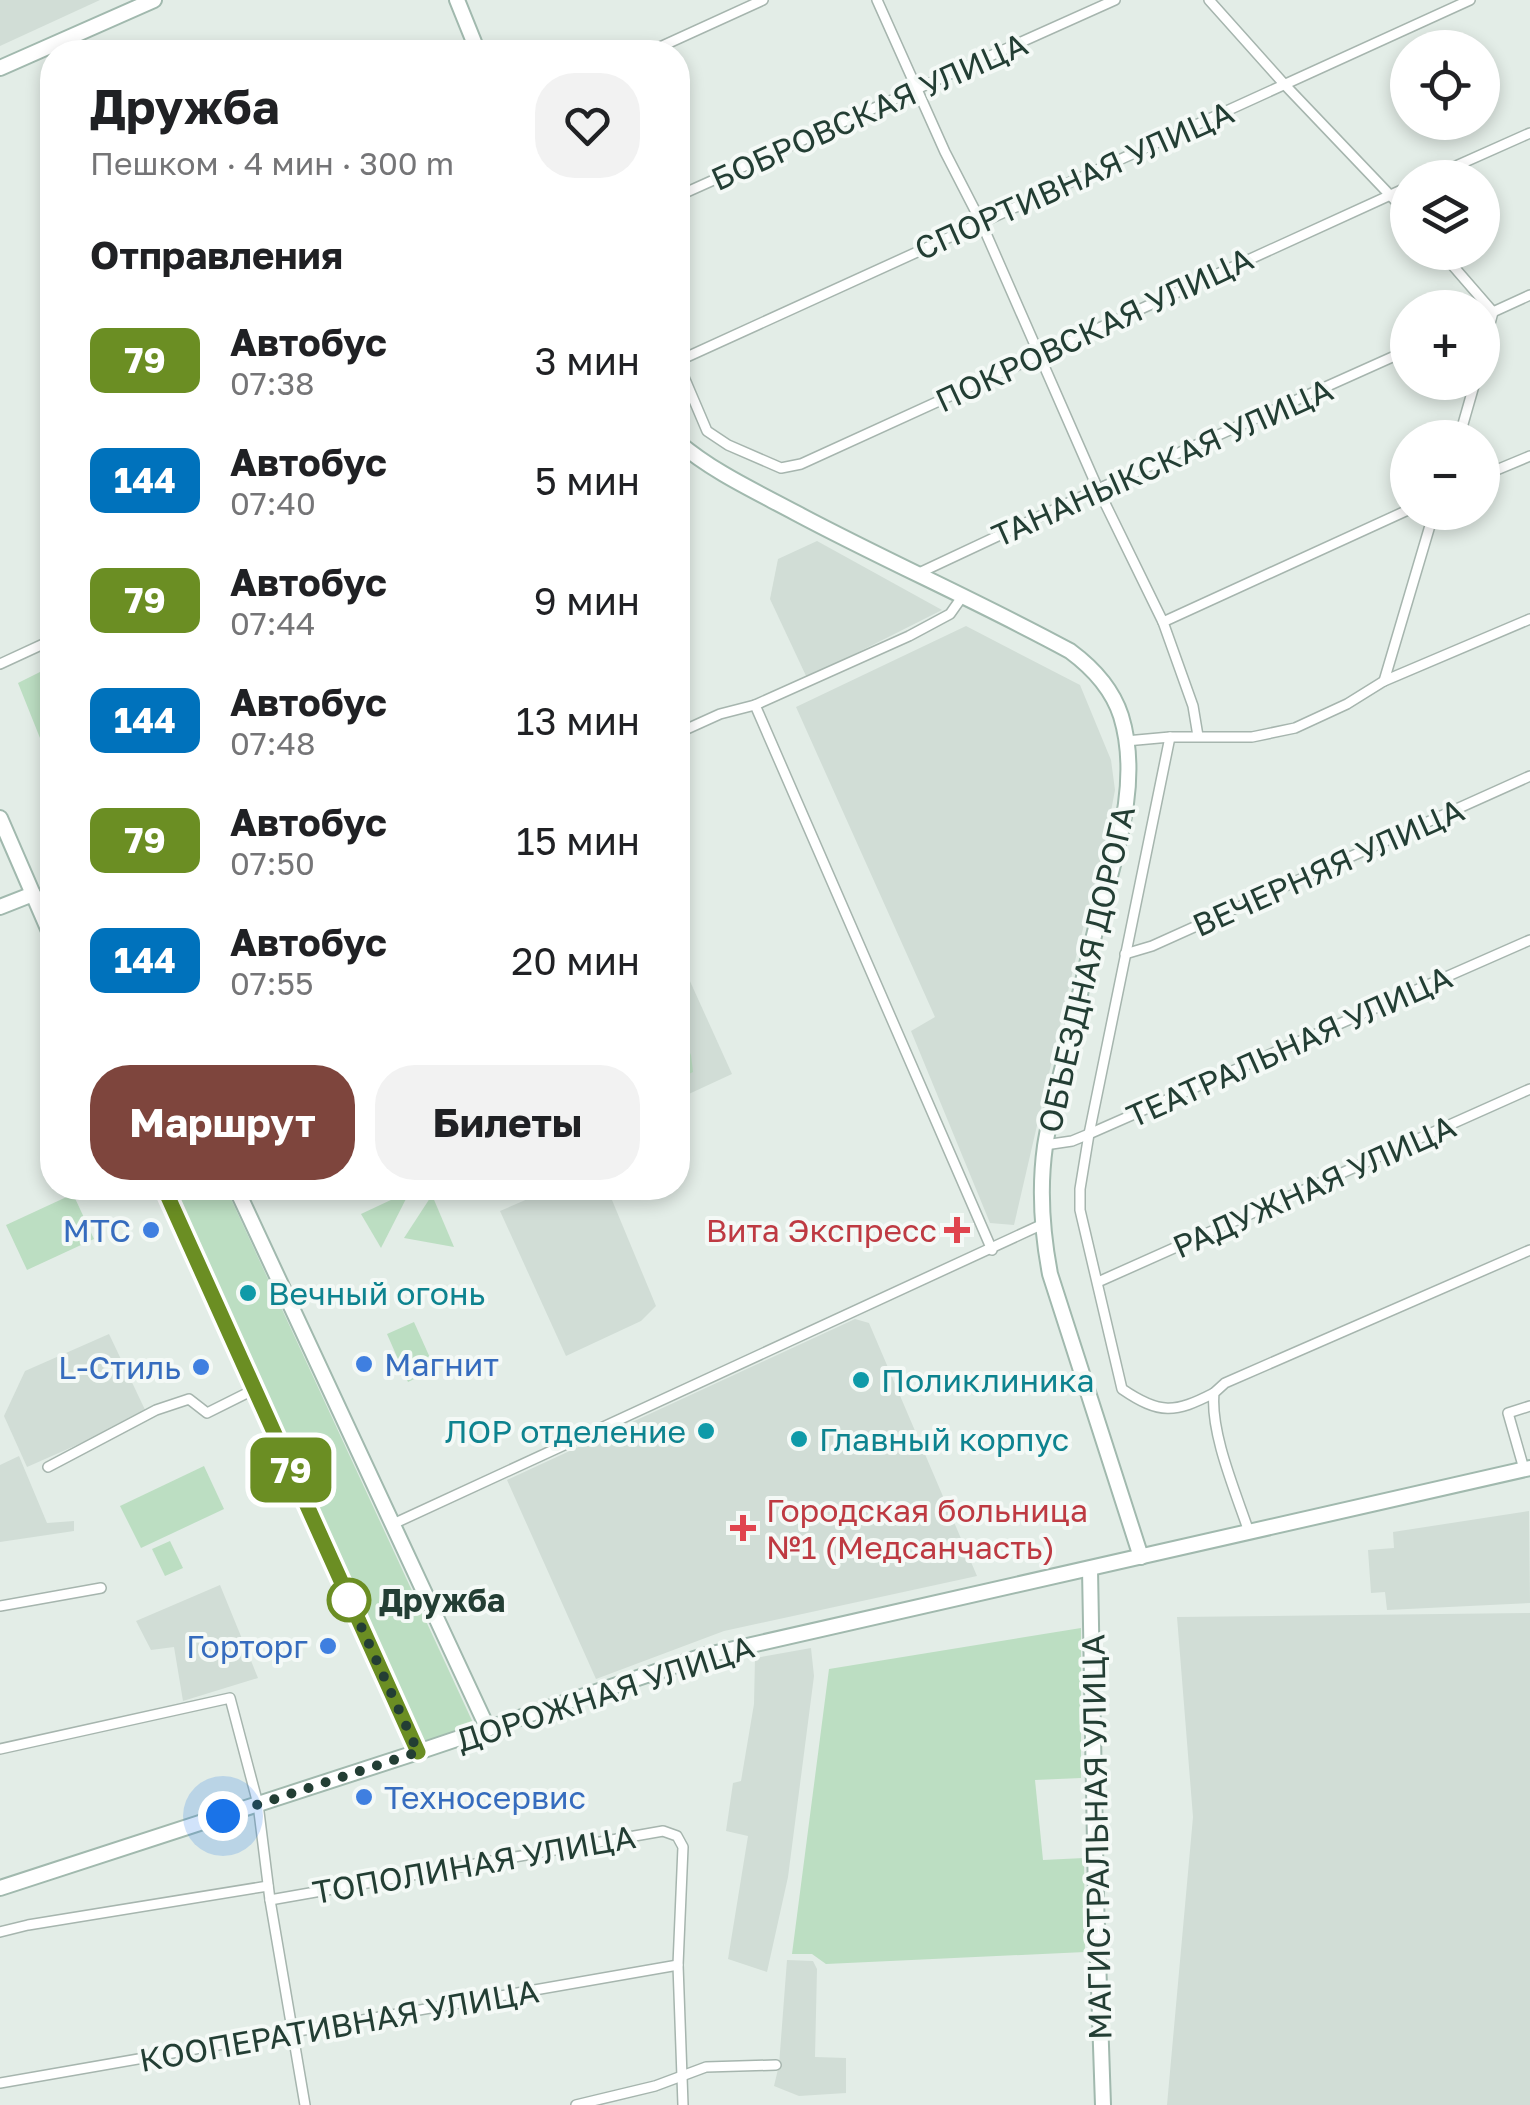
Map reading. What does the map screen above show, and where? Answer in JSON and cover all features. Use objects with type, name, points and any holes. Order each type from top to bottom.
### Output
[{"type":"main road","points":[[63,40],[154,0]]},
{"type":"main road","points":[[457,0],[473,40]]},
{"type":"main road","points":[[0,68],[40,50]]},
{"type":"main road","name":"ОБЪЕЗДНАЯ ДОРОГА","points":[[690,452],[729,477],[1043,636],[1086,663],[1114,699],[1126,741],[1128,790],[1118,849],[1046,1145],[1042,1198],[1050,1274],[1141,1557]]},
{"type":"main road","points":[[0,818],[40,910]]},
{"type":"main road","points":[[0,907],[33,894]]},
{"type":"main road","points":[[169,1200],[418,1752]]},
{"type":"main road","points":[[242,1200],[488,1729]]},
{"type":"main road","name":"ДОРОЖНАЯ УЛИЦА","points":[[0,1888],[703,1656],[1527,1469]]},
{"type":"main road","name":"МАГИСТРАЛЬНАЯ УЛИЦА","points":[[1090,1568],[1104,2105]]},
{"type":"street","points":[[676,40],[764,0]]},
{"type":"street","points":[[877,0],[981,222],[1098,489],[1163,622],[1193,706],[1198,736]]},
{"type":"street","name":"БОБРОВСКАЯ УЛИЦА","points":[[690,191],[1115,0]]},
{"type":"street","points":[[1209,0],[1390,194]]},
{"type":"street","name":"СПОРТИВНАЯ УЛИЦА","points":[[690,356],[1470,0]]},
{"type":"street","points":[[1469,160],[1530,133]]},
{"type":"street","name":"ПОКРОВСКАЯ УЛИЦА","points":[[690,391],[707,431],[780,468],[800,464],[1390,194]]},
{"type":"street","points":[[1457,270],[1475,290]]},
{"type":"street","points":[[1500,309],[1530,295]]},
{"type":"street","name":"ТАНАНЫКСКАЯ УЛИЦА","points":[[916,574],[1390,358]]},
{"type":"street","points":[[1500,468],[1530,456]]},
{"type":"street","points":[[1163,622],[1390,518]]},
{"type":"street","points":[[1384,682],[1429,530]]},
{"type":"street","points":[[690,727],[756,705],[938,622],[950,614],[962,597]]},
{"type":"street","points":[[1126,741],[1252,737],[1296,728],[1384,682],[1530,619]]},
{"type":"street","points":[[0,664],[40,646]]},
{"type":"street","points":[[756,705],[992,1250]]},
{"type":"street","points":[[1170,737],[1080,1189],[1080,1210],[1122,1389],[1136,1399],[1170,1410],[1187,1406],[1214,1393],[1225,1382],[1530,1250]]},
{"type":"street","name":"ВЕЧЕРНЯЯ УЛИЦА","points":[[1125,954],[1152,946],[1530,776]]},
{"type":"street","name":"ТЕАТРАЛЬНАЯ УЛИЦА","points":[[1046,1145],[1089,1134],[1530,940]]},
{"type":"street","name":"РАДУЖНАЯ УЛИЦА","points":[[1098,1282],[1530,1089]]},
{"type":"street","points":[[393,1524],[1043,1224]]},
{"type":"street","points":[[48,1467],[156,1410],[189,1399],[206,1413],[255,1389]]},
{"type":"street","points":[[1214,1393],[1216,1430],[1248,1532]]},
{"type":"street","points":[[1527,1469],[1508,1413],[1530,1406]]},
{"type":"street","points":[[0,1606],[101,1588]]},
{"type":"street","points":[[0,1749],[230,1698],[258,1804],[304,2105]]},
{"type":"street","name":"ТОПОЛИНАЯ УЛИЦА","points":[[270,1900],[663,1831],[678,1836],[683,1847],[678,1965]]},
{"type":"street","name":"ТОПОЛИНАЯ УЛИЦА","points":[[0,1932],[268,1886]]},
{"type":"street","points":[[678,1965],[683,2105]]},
{"type":"street","name":"КООПЕРАТИВНАЯ УЛИЦА","points":[[0,2083],[678,1965]]},
{"type":"street","points":[[576,2105],[682,2078],[706,2067],[776,2065]]},
{"type":"shaded area","points":[[0,0],[100,0],[0,46]]},
{"type":"shaded area","points":[[817,541],[942,610],[807,678],[770,599],[778,559]]},
{"type":"shaded area","points":[[966,626],[1080,685],[1111,760],[1115,790],[1014,1225],[990,1223],[911,1031],[935,1017],[796,707]]},
{"type":"shaded area","points":[[690,981],[732,1074],[690,1093]]},
{"type":"shaded area","points":[[525,1200],[612,1200],[656,1306],[641,1321],[566,1356],[500,1211]]},
{"type":"shaded area","name":"Городская больница №1 (Медсанчасть)","points":[[855,1319],[869,1323],[977,1576],[724,1631],[596,1679],[507,1480]]},
{"type":"shaded area","points":[[109,1334],[147,1414],[27,1467],[4,1416],[25,1371]]},
{"type":"shaded area","points":[[19,1456],[47,1523],[74,1521],[74,1531],[0,1542],[0,1465]]},
{"type":"shaded area","points":[[1529,1511],[1530,1603],[1387,1610],[1385,1592],[1371,1593],[1368,1550],[1394,1548],[1393,1532]]},
{"type":"shaded area","points":[[220,1585],[258,1678],[183,1701],[174,1647],[151,1650],[136,1621]]},
{"type":"shaded area","points":[[1530,1613],[1530,2105],[1167,2105],[1193,1817],[1177,1617]]},
{"type":"shaded area","points":[[811,1648],[814,1676],[788,1877],[767,1972],[728,1959],[748,1836],[726,1831],[733,1783],[741,1781],[754,1704],[755,1658]]},
{"type":"shaded area","points":[[787,1960],[813,1961],[817,1969],[815,2057],[846,2058],[846,2093],[799,2096],[774,2086]]},
{"type":"green space","points":[[40,672],[40,738],[18,683]]},
{"type":"green space","points":[[60,1200],[76,1200],[94,1239],[27,1270],[6,1225]]},
{"type":"green space","points":[[179,1200],[232,1200],[474,1725],[424,1742]]},
{"type":"green space","points":[[391,1200],[405,1200],[381,1248],[361,1214]]},
{"type":"green space","points":[[429,1200],[434,1200],[454,1247],[404,1238]]},
{"type":"green space","points":[[414,1322],[435,1369],[408,1382],[387,1334]]},
{"type":"green space","points":[[204,1466],[224,1509],[141,1548],[120,1506]]},
{"type":"green space","points":[[170,1541],[183,1568],[165,1576],[152,1549]]},
{"type":"green space","points":[[1081,1628],[1081,1778],[1035,1780],[1043,1860],[1084,1858],[1085,1952],[826,1964],[812,1954],[792,1954],[829,1669]]},
{"type":"bus line","name":"79","points":[[169,1200],[418,1752]]},
{"type":"place","name":"МТС","points":[[151,1230]]},
{"type":"place","name":"Вита Экспресс","points":[[957,1230]]},
{"type":"place","name":"Вечный огонь","points":[[248,1293]]},
{"type":"place","name":"Магнит","points":[[364,1364]]},
{"type":"place","name":"L-Стиль","points":[[201,1367]]},
{"type":"place","name":"Поликлиника","points":[[861,1380]]},
{"type":"place","name":"ЛОР отделение","points":[[706,1431]]},
{"type":"place","name":"Главный корпус","points":[[799,1439]]},
{"type":"place","name":"Городская больница №1 (Медсанчасть)","points":[[743,1528]]},
{"type":"place","name":"Дружба","points":[[349,1600]]},
{"type":"place","name":"Горторг","points":[[328,1646]]},
{"type":"place","name":"Техносервис","points":[[364,1797]]},
{"type":"route","points":[[223,1816],[418,1752],[345,1591],[349,1600]]}]
